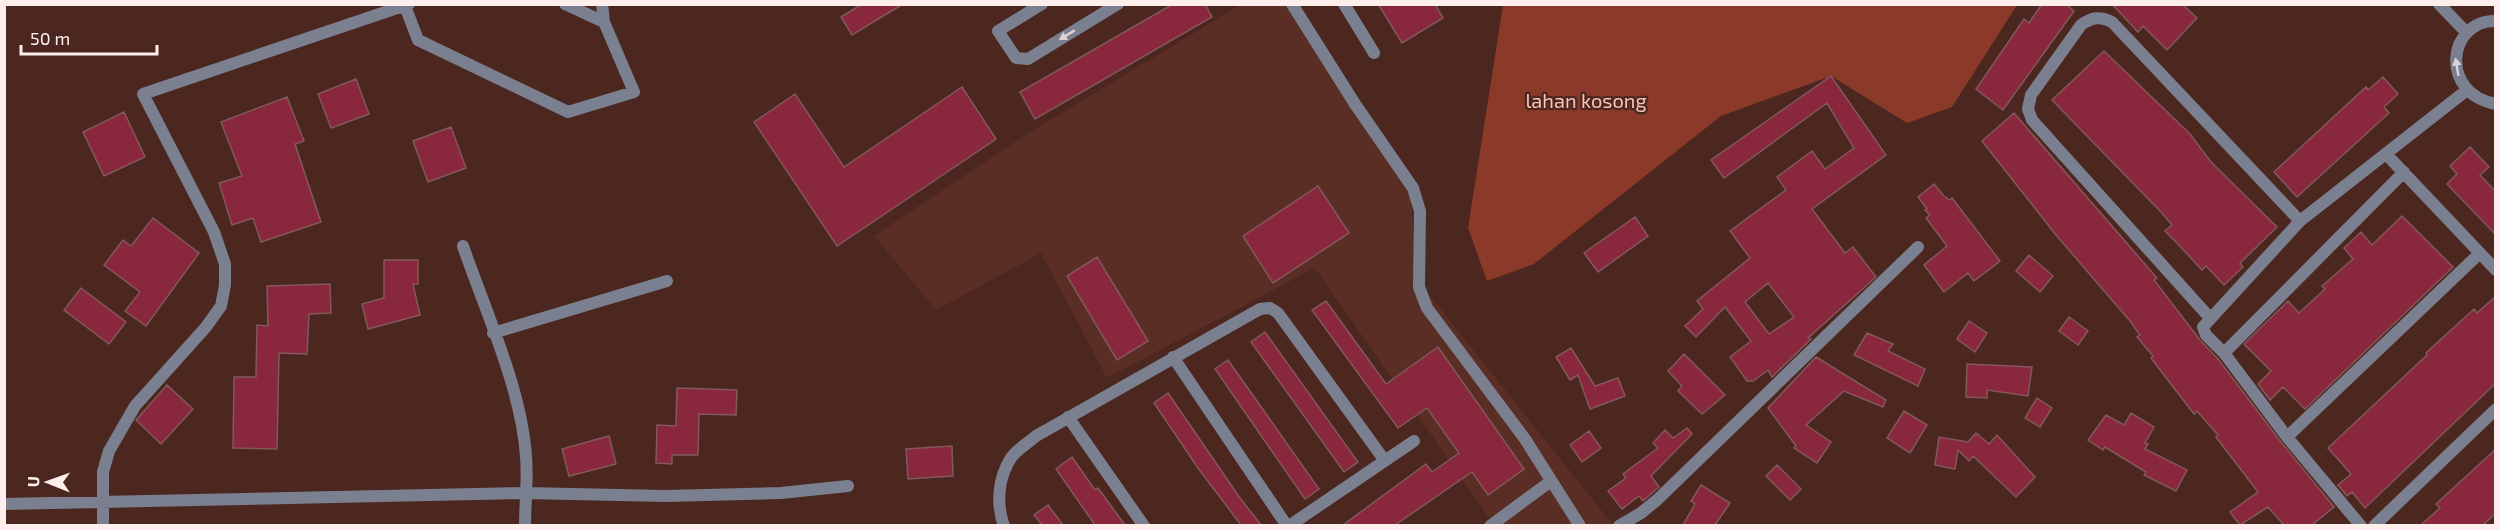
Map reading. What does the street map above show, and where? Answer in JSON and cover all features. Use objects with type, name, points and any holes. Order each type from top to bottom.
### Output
[{"type":"street","points":[[565,4],[604,22]]},
{"type":"street","points":[[103,525],[103,472],[109,451],[135,406],[206,327],[221,306],[225,285],[225,264],[214,232],[144,94],[407,5],[418,40],[568,112],[634,92],[604,22],[602,4]]},
{"type":"street","points":[[1042,4],[998,31],[1016,58],[1028,59],[1118,4]]},
{"type":"street","points":[[1292,4],[1355,104],[1413,188],[1420,211],[1419,287],[1427,308],[1525,440],[1580,525]]},
{"type":"street","points":[[1344,4],[1374,53]]},
{"type":"street","points":[[2439,4],[2467,33]]},
{"type":"street","points":[[2210,318],[2032,120],[2028,109],[2031,95],[2081,25],[2090,19],[2099,17],[2112,22],[2300,221]]},
{"type":"street","points":[[2496,21],[2478,25],[2467,33],[2459,45],[2456,58],[2457,72],[2466,90],[2483,102],[2496,104]]},
{"type":"street","points":[[2361,525],[2287,438],[2223,353],[2206,335],[2203,327],[2300,221],[2466,90]]},
{"type":"street","points":[[2386,154],[2496,270]]},
{"type":"street","points":[[2223,353],[2404,172]]},
{"type":"street","points":[[463,246],[494,333],[521,424],[526,457],[525,525]]},
{"type":"street","points":[[1619,525],[1641,513],[1657,500],[1918,248]]},
{"type":"street","points":[[2287,438],[2480,253]]},
{"type":"street","points":[[494,333],[667,281]]},
{"type":"street","points":[[1004,525],[998,509],[1001,481],[1011,457],[1036,436],[1260,309],[1270,308],[1278,314],[1385,461]]},
{"type":"street","points":[[1173,357],[1288,525],[1414,441]]},
{"type":"street","points":[[2374,525],[2496,410]]},
{"type":"street","points":[[1068,417],[1144,525]]},
{"type":"street","points":[[1490,525],[1551,481]]},
{"type":"street","points":[[4,504],[525,493],[666,496],[781,493],[848,486]]},
{"type":"shaded area","points":[[1240,5],[1295,5],[1411,194],[1416,278],[1613,525],[1494,525],[1315,268],[1107,378],[1041,253],[936,310],[874,236],[1024,136]]},
{"type":"green space","name":"lahan kosong","points":[[1503,5],[2017,5],[1952,107],[1907,123],[1831,76],[1721,116],[1534,264],[1487,281],[1468,228]]},
{"type":"building","points":[[862,4],[903,4],[852,35],[841,17]]},
{"type":"building","points":[[1173,4],[1205,4],[1212,17],[1035,119],[1020,92]]},
{"type":"building","points":[[1378,4],[1435,4],[1443,18],[1402,43]]},
{"type":"building","points":[[2042,4],[2066,4],[2074,11],[2003,110],[1976,89],[2024,19],[2029,23]]},
{"type":"building","points":[[2112,4],[2182,4],[2197,18],[2167,50],[2143,26],[2138,32]]},
{"type":"building","points":[[2104,51],[2190,134],[2211,162],[2277,227],[2240,263],[2243,267],[2224,285],[2206,266],[2202,270],[2165,231],[2172,225],[2161,212],[2052,100]]},
{"type":"building","points":[[1831,76],[1886,155],[1812,209],[1845,253],[1853,247],[1876,277],[1808,338],[1811,339],[1772,377],[1768,370],[1753,381],[1747,381],[1730,357],[1751,341],[1725,307],[1696,337],[1685,326],[1703,309],[1697,301],[1750,258],[1730,231],[1786,190],[1777,177],[1812,151],[1825,169],[1854,148],[1827,103],[1724,178],[1711,160]],"holes":[[[1768,283],[1794,317],[1769,334],[1745,302]]]},
{"type":"building","points":[[2383,77],[2398,94],[2384,107],[2389,113],[2297,197],[2274,172],[2366,87],[2368,90]]},
{"type":"building","points":[[356,79],[369,114],[331,128],[318,94]]},
{"type":"building","points":[[962,87],[996,139],[837,246],[754,122],[795,94],[844,167]]},
{"type":"building","points":[[287,97],[304,141],[295,144],[321,222],[261,242],[253,218],[232,225],[219,183],[242,176],[221,122]]},
{"type":"building","points":[[124,112],[145,157],[104,176],[83,132]]},
{"type":"building","points":[[2014,113],[2157,278],[2154,280],[2200,340],[2218,359],[2334,507],[2312,525],[2284,525],[2268,507],[2240,525],[2230,512],[2258,492],[2216,437],[2218,435],[2197,411],[2194,414],[2151,358],[2153,356],[2137,337],[2140,335],[2130,321],[2056,235],[1982,141]]},
{"type":"building","points":[[451,127],[466,168],[428,182],[413,141]]},
{"type":"building","points":[[2470,147],[2489,167],[2480,175],[2496,192],[2496,235],[2447,184],[2457,174],[2450,166]]},
{"type":"building","points":[[1934,184],[1944,196],[1950,200],[1952,198],[2000,261],[1974,281],[1968,273],[1944,292],[1924,265],[1947,246],[1926,218],[1930,215],[1918,197]]},
{"type":"building","points":[[1318,186],[1349,233],[1273,283],[1243,236]]},
{"type":"building","points":[[2402,216],[2453,267],[2305,409],[2283,387],[2270,400],[2258,384],[2271,371],[2244,344],[2288,301],[2299,313],[2325,289],[2322,286],[2353,259],[2344,248],[2361,232],[2372,245]]},
{"type":"building","points":[[1635,217],[1648,236],[1598,272],[1584,253]]},
{"type":"building","points":[[153,218],[199,253],[146,326],[125,311],[140,292],[104,265],[123,240],[131,246]]},
{"type":"building","points":[[2029,255],[2053,276],[2040,292],[2016,271]]},
{"type":"building","points":[[1097,257],[1148,341],[1117,360],[1067,276]]},
{"type":"building","points":[[384,260],[418,260],[418,284],[413,284],[420,315],[368,329],[362,304],[384,298]]},
{"type":"building","points":[[330,284],[331,313],[309,314],[307,354],[279,353],[277,449],[233,448],[234,377],[256,377],[257,325],[268,326],[267,286]]},
{"type":"building","points":[[81,288],[126,322],[109,344],[64,310]]},
{"type":"building","points":[[2496,296],[2496,383],[2365,508],[2352,492],[2347,496],[2338,485],[2351,474],[2328,448],[2474,309],[2477,313]]},
{"type":"building","points":[[1326,301],[1386,384],[1438,347],[1524,469],[1488,495],[1472,472],[1395,525],[1343,525],[1426,464],[1432,472],[1459,453],[1427,408],[1398,428],[1312,310]]},
{"type":"building","points":[[2069,317],[2088,331],[2078,345],[2059,331]]},
{"type":"building","points":[[1969,321],[1987,333],[1975,352],[1957,339]]},
{"type":"building","points":[[1265,332],[1358,462],[1344,472],[1251,342]]},
{"type":"building","points":[[1867,333],[1893,344],[1888,351],[1925,369],[1918,386],[1854,355]]},
{"type":"building","points":[[1571,348],[1595,386],[1618,378],[1625,396],[1590,409],[1578,375],[1570,380],[1556,357]]},
{"type":"building","points":[[1684,354],[1725,395],[1702,414],[1678,391],[1682,386],[1668,371]]},
{"type":"building","points":[[1816,357],[1886,400],[1883,407],[1844,391],[1806,425],[1831,442],[1817,463],[1794,448],[1796,446],[1768,408]]},
{"type":"building","points":[[1228,360],[1319,489],[1305,499],[1215,369]]},
{"type":"building","points":[[1967,364],[2032,367],[2028,396],[1987,390],[1987,398],[1966,397]]},
{"type":"building","points":[[167,385],[193,409],[161,444],[136,420]]},
{"type":"building","points":[[677,388],[737,390],[736,415],[699,414],[698,455],[672,455],[672,464],[656,463],[657,425],[676,426]]},
{"type":"building","points":[[1168,393],[1261,525],[1241,525],[1198,468],[1154,403]]},
{"type":"building","points":[[2037,398],[2052,408],[2040,427],[2025,418]]},
{"type":"building","points":[[1904,411],[1927,425],[1910,453],[1887,438]]},
{"type":"building","points":[[2131,413],[2154,427],[2145,443],[2148,444],[2145,449],[2187,470],[2176,491],[2144,475],[2146,472],[2105,447],[2103,450],[2088,440],[2106,415],[2124,425]]},
{"type":"building","points":[[1687,428],[1692,434],[1651,476],[1659,487],[1643,501],[1639,496],[1622,509],[1608,491],[1626,478],[1623,474],[1658,448],[1653,443],[1665,430],[1673,438]]},
{"type":"building","points":[[1589,431],[1601,448],[1582,462],[1570,445]]},
{"type":"building","points":[[1976,433],[1989,444],[1997,435],[2035,477],[2016,497],[1973,456],[1969,461],[1958,450],[1955,469],[1935,465],[1939,437],[1968,442]]},
{"type":"building","points":[[609,436],[616,464],[569,476],[562,449]]},
{"type":"building","points":[[952,446],[953,476],[908,479],[906,449]]},
{"type":"building","points":[[2496,449],[2496,513],[2483,525],[2421,525],[2440,508],[2436,504]]},
{"type":"building","points":[[1072,457],[1095,490],[1098,488],[1125,525],[1095,525],[1056,469]]},
{"type":"building","points":[[1777,465],[1801,489],[1790,500],[1766,476]]},
{"type":"building","points":[[1701,485],[1730,503],[1715,525],[1683,525],[1695,504],[1691,501]]},
{"type":"building","points":[[1048,505],[1063,525],[1042,525],[1034,515]]}]
